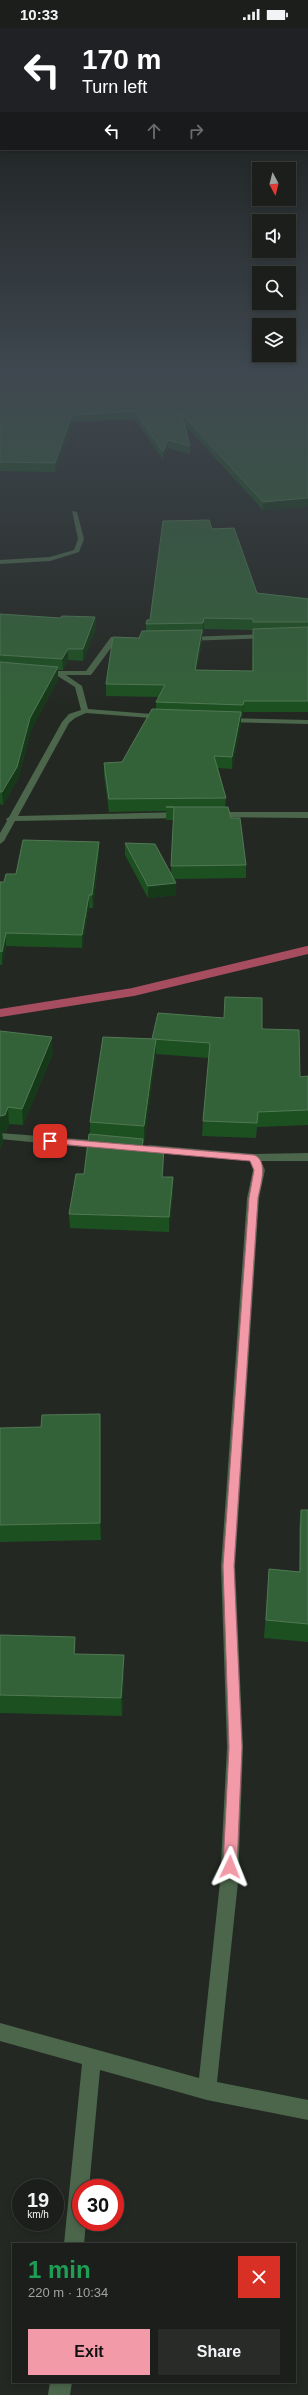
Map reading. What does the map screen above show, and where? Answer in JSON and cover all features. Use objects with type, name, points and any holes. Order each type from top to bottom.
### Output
[{"type":"street","points":[[0,562],[49,559],[68,556],[77,551],[81,539],[74,512]]},
{"type":"street","points":[[176,639],[280,636]]},
{"type":"street","points":[[78,686],[114,639],[138,640]]},
{"type":"street","points":[[37,672],[59,674],[88,673]]},
{"type":"street","points":[[59,674],[78,686],[85,711]]},
{"type":"street","points":[[0,841],[10,819],[21,804],[66,722],[72,716],[85,711],[174,718]]},
{"type":"street","points":[[214,719],[308,722]]},
{"type":"street","points":[[10,819],[191,815]]},
{"type":"street","points":[[206,815],[308,815]]},
{"type":"street","points":[[0,1136],[113,1146]]},
{"type":"street","points":[[136,1148],[254,1158],[308,1157]]},
{"type":"street","points":[[208,2090],[229,1882],[235,1747],[228,1566],[253,1198],[259,1170],[254,1158]]},
{"type":"street","points":[[0,2032],[208,2090],[308,2110]]},
{"type":"street","points":[[74,2243],[92,2057]]},
{"type":"street","points":[[59,2395],[61,2383]]},
{"type":"building","points":[[249,486],[308,486],[308,498],[263,502]]},
{"type":"building","points":[[209,520],[212,529],[234,528],[257,593],[308,599],[308,622],[253,622],[253,619],[204,618],[203,623],[146,624],[147,620],[150,620],[163,521]]},
{"type":"building","points":[[0,614],[60,618],[62,616],[95,617],[83,649],[68,649],[62,659],[0,655]]},
{"type":"building","points":[[308,627],[308,701],[244,701],[243,705],[156,702],[165,685],[106,684],[113,637],[139,638],[142,631],[202,630],[195,670],[253,671],[253,629]]},
{"type":"building","points":[[0,662],[58,667],[30,718],[17,767],[2,792],[0,792]]},
{"type":"building","points":[[152,709],[241,712],[232,757],[214,756],[226,798],[109,799],[104,763],[122,762]]},
{"type":"building","points":[[174,807],[228,807],[231,818],[240,818],[246,865],[171,866]]},
{"type":"building","points":[[23,840],[99,842],[92,895],[89,895],[82,935],[6,933],[2,952],[0,951],[0,882],[4,882],[6,874],[16,874]]},
{"type":"building","points":[[125,843],[155,844],[176,883],[148,886]]},
{"type":"building","points":[[225,997],[262,998],[262,1029],[299,1030],[300,1077],[308,1076],[308,1110],[258,1112],[257,1123],[203,1121],[210,1043],[152,1039],[158,1013],[224,1018]]},
{"type":"building","points":[[0,1031],[52,1037],[22,1109],[8,1107],[5,1115],[0,1116]]},
{"type":"building","points":[[103,1037],[156,1039],[144,1126],[90,1122]]},
{"type":"building","points":[[89,1134],[143,1139],[142,1148],[164,1149],[162,1177],[173,1177],[169,1217],[69,1214],[76,1174],[84,1174]]},
{"type":"building","points":[[100,1414],[100,1523],[0,1525],[0,1428],[41,1427],[42,1415]]},
{"type":"building","points":[[301,1510],[308,1510],[308,1624],[266,1620],[269,1569],[300,1572]]},
{"type":"building","points":[[0,1635],[75,1637],[74,1654],[124,1655],[121,1698],[0,1695]]},
{"type":"waterway","points":[[0,1013],[133,992],[308,950]]},
{"type":"route","points":[[50,1141],[254,1158],[259,1170],[253,1198],[228,1566],[235,1747],[230,1867]]}]
